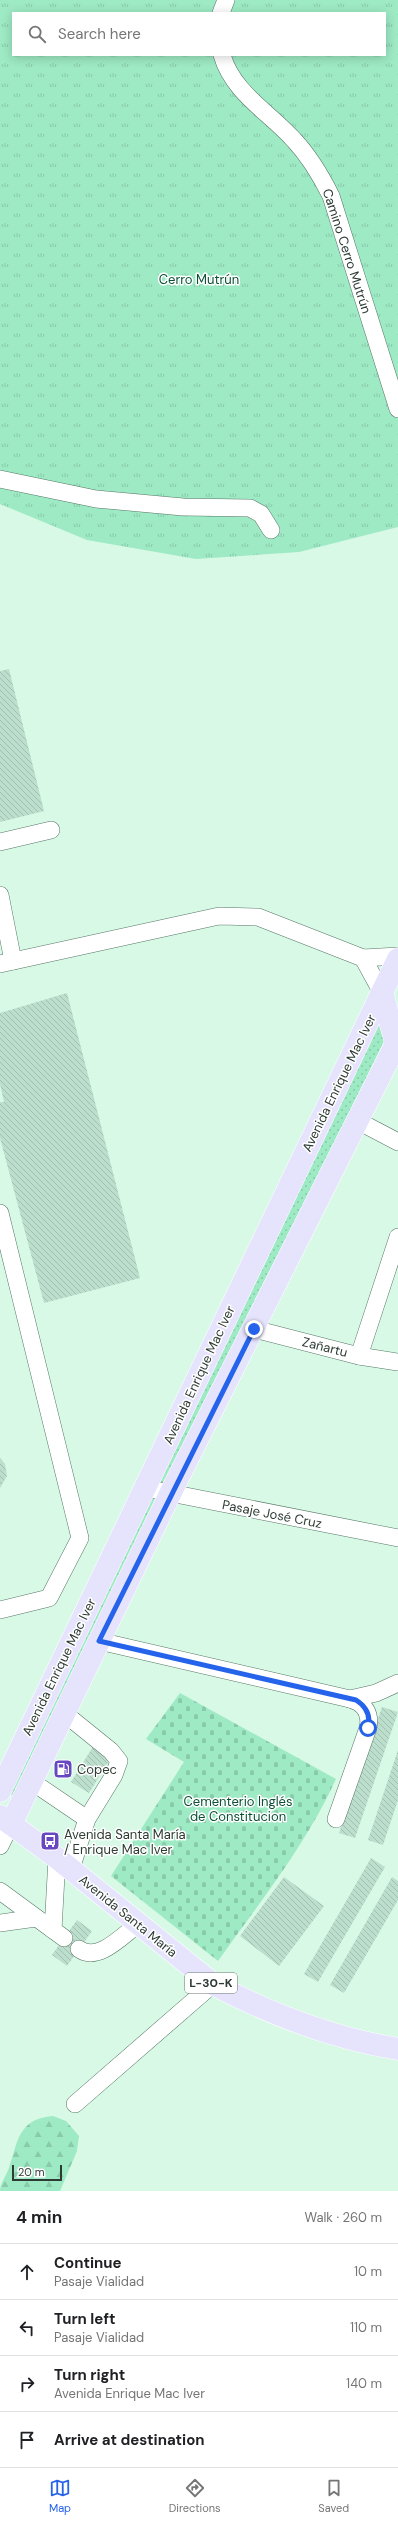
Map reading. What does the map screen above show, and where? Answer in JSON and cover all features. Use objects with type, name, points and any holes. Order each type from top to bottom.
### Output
[{"type":"main road","name":"Avenida Enrique Mac Iver","points":[[0,1791],[398,959]]},
{"type":"main road","points":[[382,993],[397,1041]]},
{"type":"main road","name":"Avenida Enrique Mac Iver","points":[[6,1820],[31,1781],[170,1494],[278,1282],[397,1041]]},
{"type":"main road","points":[[249,1270],[278,1282]]},
{"type":"main road","name":"Avenida Santa María","points":[[6,1820],[64,1864],[213,1984],[241,1999],[332,2035],[398,2049]]},
{"type":"street","points":[[221,12],[226,0]]},
{"type":"street","name":"Camino Cerro Mutrún","points":[[222,56],[236,83],[294,140],[321,176],[331,196],[398,409]]},
{"type":"street","points":[[0,479],[96,499],[183,507],[250,508],[261,514],[271,530]]},
{"type":"street","points":[[0,842],[50,830]]},
{"type":"street","points":[[0,895],[7,962],[219,916],[258,917],[363,958],[398,956]]},
{"type":"street","points":[[363,958],[382,993]]},
{"type":"street","points":[[358,1121],[398,1142]]},
{"type":"street","points":[[0,1213],[80,1538],[49,1598],[0,1610]]},
{"type":"street","points":[[359,1356],[398,1237]]},
{"type":"street","name":"Zañartu","points":[[254,1329],[359,1356],[398,1362]]},
{"type":"street","name":"Pasaje José Cruz","points":[[145,1488],[398,1538]]},
{"type":"street","points":[[99,1641],[350,1699],[365,1707],[369,1721],[336,1819]]},
{"type":"street","points":[[350,1699],[376,1693],[398,1683]]},
{"type":"street","points":[[0,1890],[58,1934],[64,1864],[87,1819],[114,1775],[119,1761],[111,1751],[64,1712]]},
{"type":"street","points":[[31,1781],[87,1819]]},
{"type":"street","name":"Avenida Enrique Mac Iver","points":[[0,1846],[6,1820]]},
{"type":"street","points":[[0,1923],[36,1918]]},
{"type":"street","points":[[79,1949],[90,1953],[103,1950],[137,1924]]},
{"type":"street","points":[[75,2104],[213,1984]]},
{"type":"green space","name":"Cerro Mutrún","points":[[0,0],[398,0],[398,527],[299,552],[196,559],[87,540],[0,504]]},
{"type":"green space","points":[[386,1020],[384,1041],[17,1799],[4,1789],[375,1026]]},
{"type":"green space","name":"Cementerio Inglés de Constitucion","points":[[180,1693],[336,1779],[311,1827],[281,1873],[218,1961],[111,1876],[184,1762],[146,1739]]},
{"type":"green space","points":[[53,2116],[66,2121],[79,2136],[77,2151],[60,2191],[0,2191],[21,2133],[33,2122],[41,2118]]},
{"type":"building","points":[[9,669],[44,811],[0,822],[0,671]]},
{"type":"building","points":[[67,993],[140,1278],[44,1303],[0,1138],[0,1102],[4,1102],[0,1084],[0,1013]]},
{"type":"building","points":[[0,1458],[5,1464],[7,1476],[0,1488]]},
{"type":"building","points":[[382,1707],[398,1712],[355,1838],[339,1833]]},
{"type":"building","points":[[94,1745],[112,1756],[89,1793],[71,1782]]},
{"type":"building","points":[[398,1750],[398,1800],[383,1845],[368,1840]]},
{"type":"building","points":[[371,1858],[385,1867],[318,1982],[304,1974]]},
{"type":"building","points":[[284,1877],[324,1906],[279,1966],[240,1936]]},
{"type":"building","points":[[392,1877],[398,1881],[398,1900],[344,1993],[330,1985]]},
{"type":"building","points":[[77,1920],[92,1931],[67,1966],[52,1955]]},
{"type":"place","name":"Copec","points":[[63,1769]]},
{"type":"place","name":"Avenida Santa María / Enrique Mac Iver","points":[[50,1841]]},
{"type":"route","points":[[254,1329],[170,1494],[99,1641],[356,1700],[365,1707],[369,1714],[368,1728]]}]
